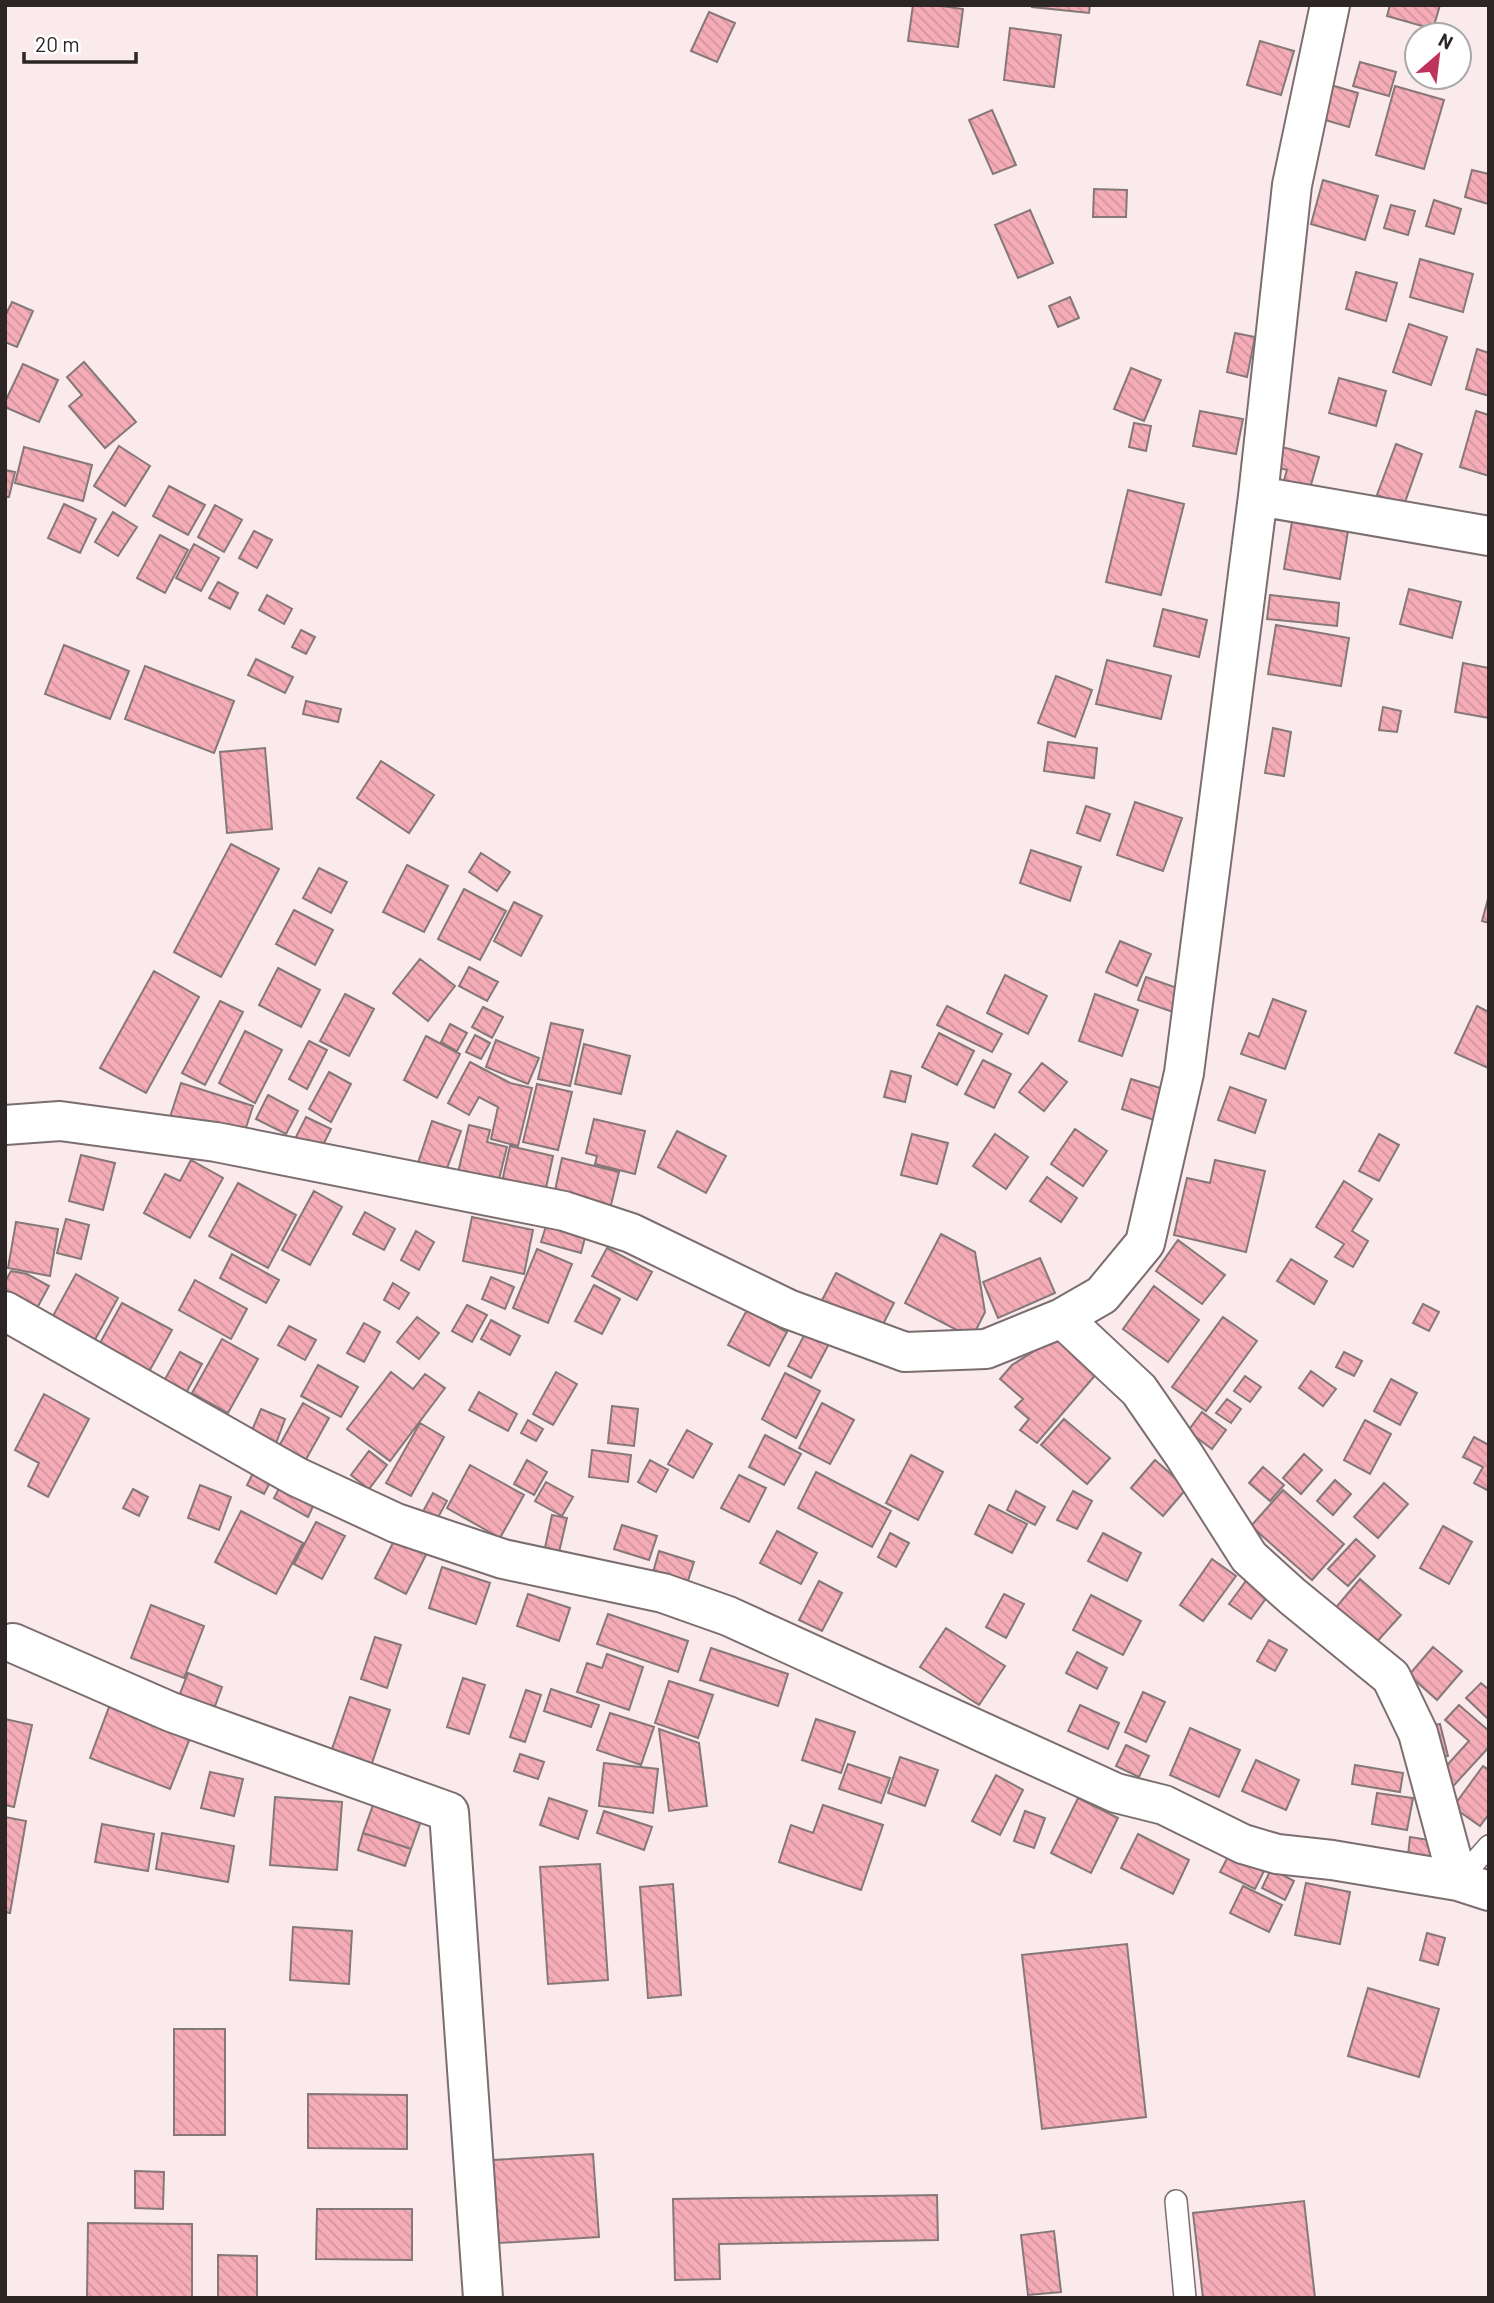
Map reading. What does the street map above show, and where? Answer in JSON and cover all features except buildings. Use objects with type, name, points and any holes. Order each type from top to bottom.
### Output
[{"type":"street","points":[[5,1125],[60,1121],[216,1142],[564,1211],[631,1233],[788,1309],[905,1352],[986,1349],[1062,1318],[1102,1295],[1145,1243],[1184,1073],[1258,496],[1292,185],[1329,5]]},
{"type":"street","points":[[1258,496],[1489,536]]},
{"type":"street","points":[[5,1311],[297,1477],[396,1523],[503,1559],[663,1593],[729,1616],[1116,1793],[1164,1805],[1243,1844],[1277,1854],[1332,1860],[1473,1886]]},
{"type":"street","points":[[1062,1318],[1139,1390],[1249,1557],[1391,1677],[1418,1733],[1473,1886]]},
{"type":"street","points":[[13,1643],[171,1712],[449,1812],[483,2298]]},
{"type":"lane","points":[[1473,1886],[1489,1846]]},
{"type":"lane","points":[[1176,2201],[1185,2298]]}]
